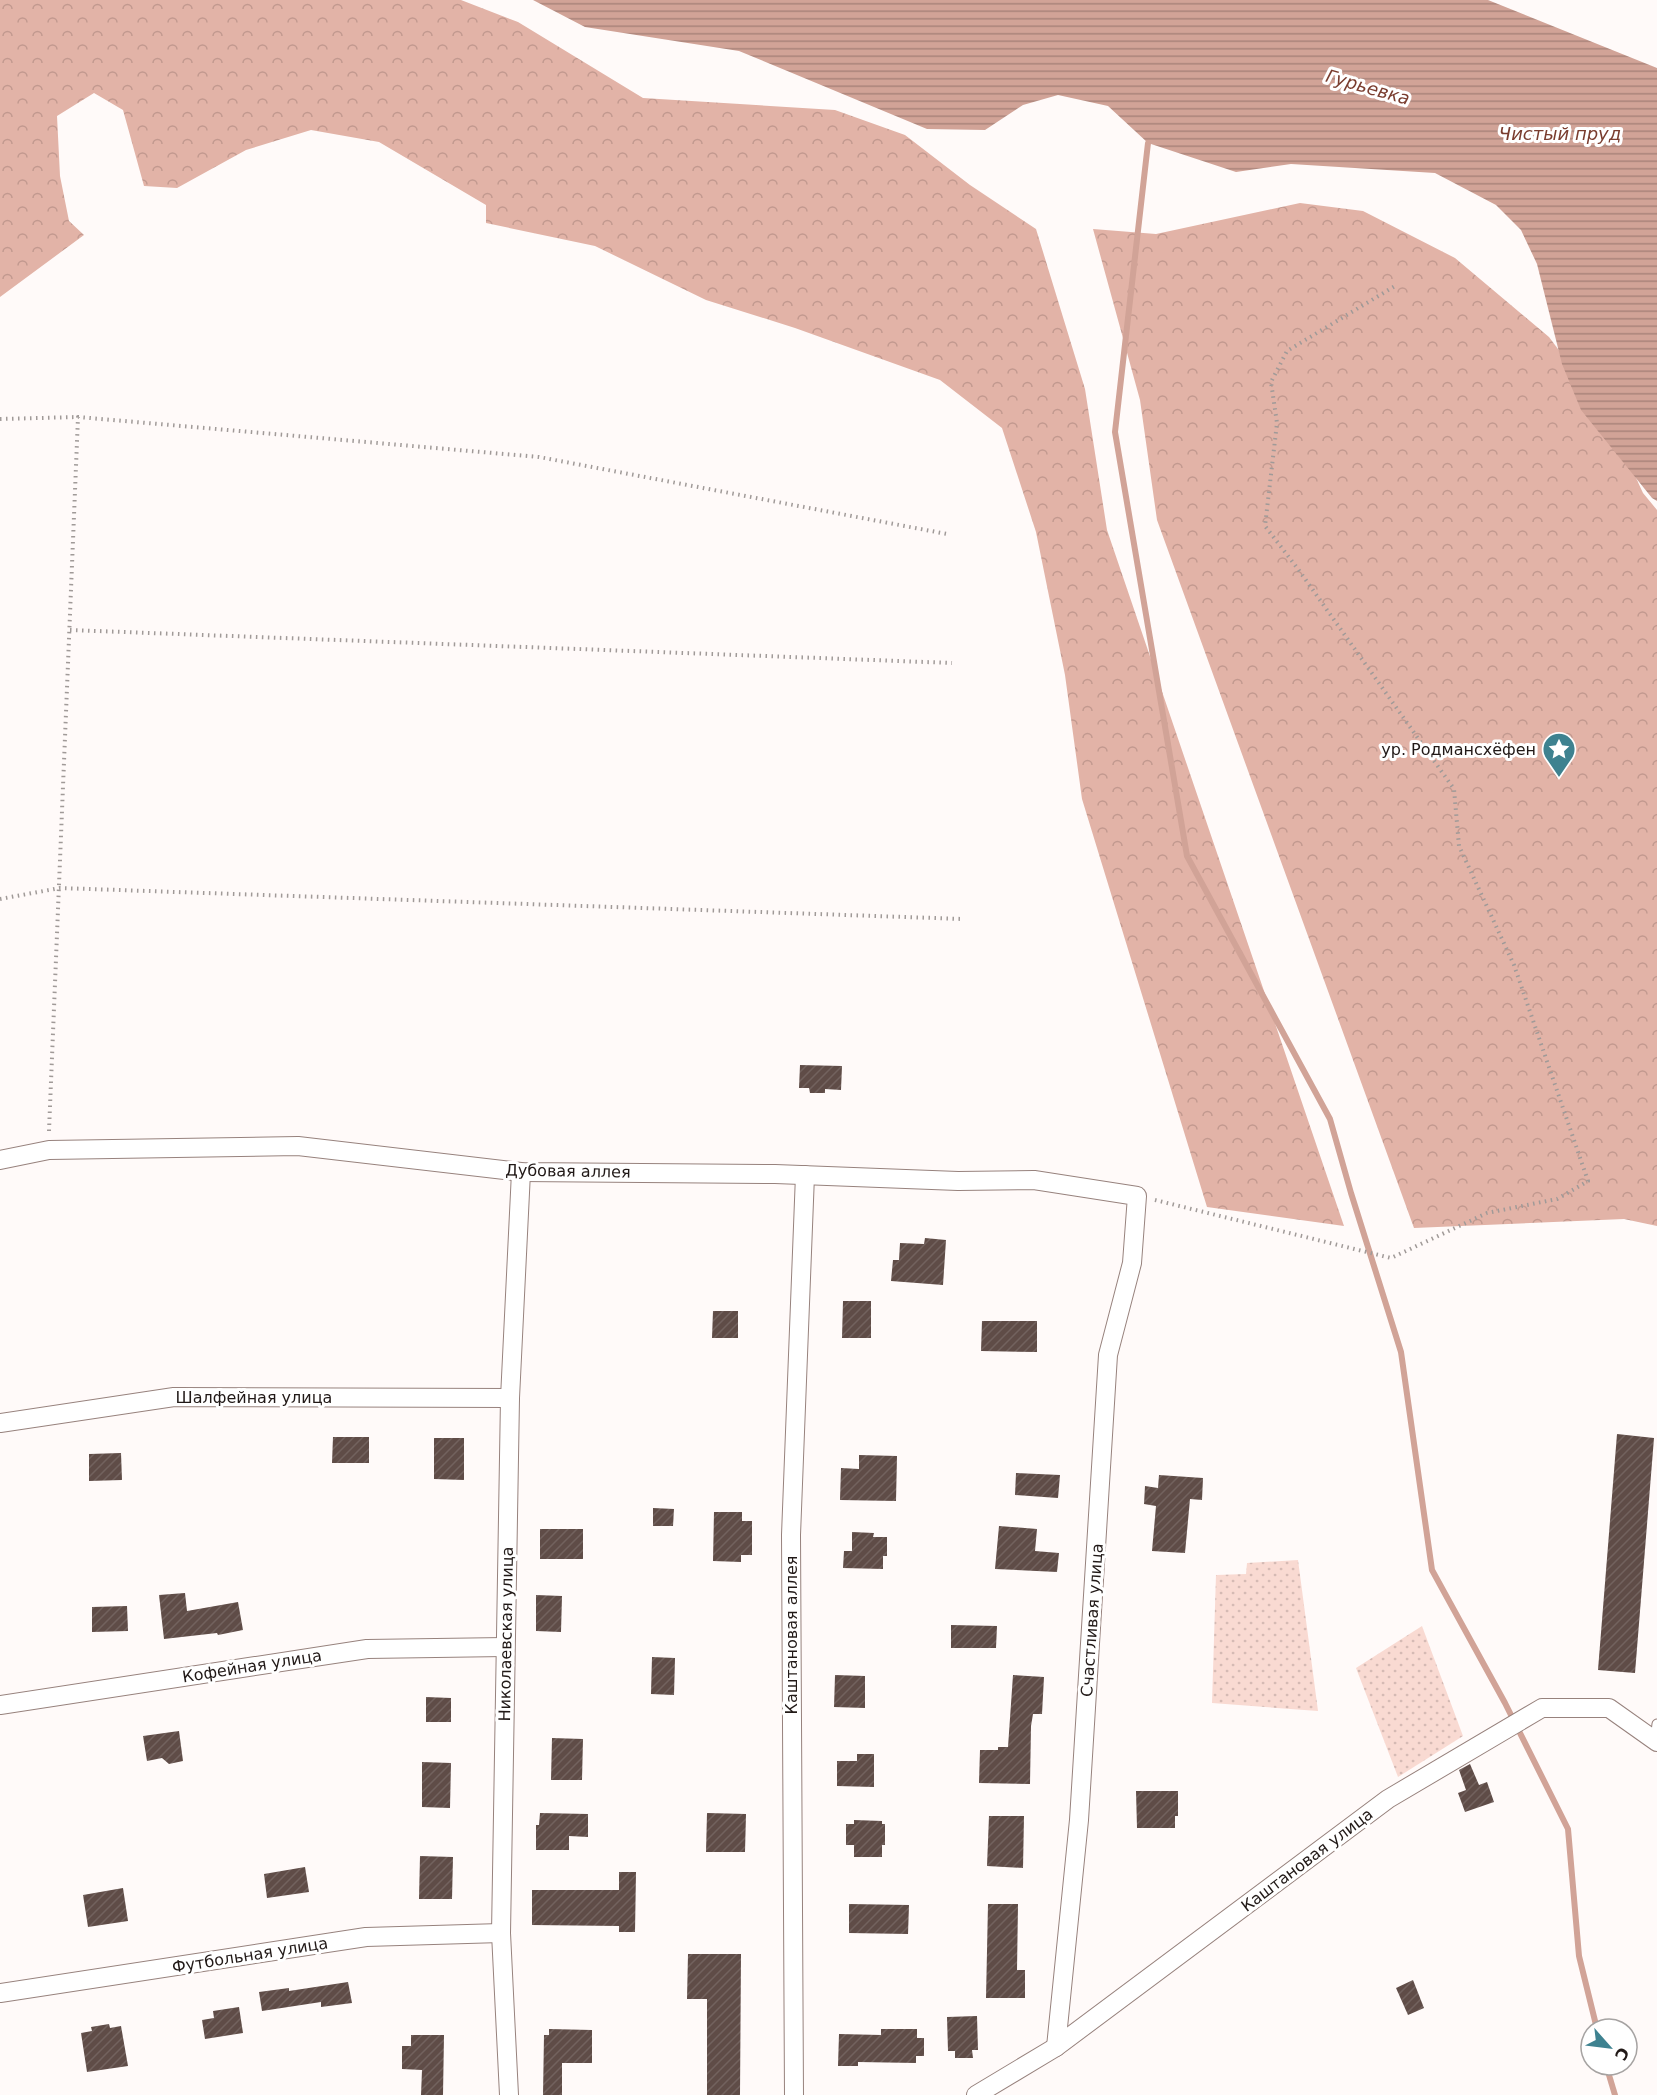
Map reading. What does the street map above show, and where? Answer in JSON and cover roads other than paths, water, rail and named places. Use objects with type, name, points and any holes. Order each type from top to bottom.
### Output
[{"type":"street","name":"Дубовая аллея","points":[[0,1160],[49,1150],[298,1146],[521,1173],[805,1175],[958,1181],[1034,1180],[1137,1196]]},
{"type":"street","name":"Николаевская улица","points":[[509,2095],[501,1933],[510,1398],[521,1173]]},
{"type":"street","name":"Каштановая аллея","points":[[794,2095],[791,1535],[805,1175]]},
{"type":"street","name":"Счастливая улица","points":[[1056,2047],[1079,1820],[1108,1355],[1132,1263],[1137,1196]]},
{"type":"street","name":"Шалфейная улица","points":[[0,1423],[174,1397],[510,1398]]},
{"type":"street","name":"Кофейная улица","points":[[0,1705],[367,1648],[505,1647]]},
{"type":"street","name":"Каштановая улица","points":[[976,2095],[1056,2047],[1388,1799],[1542,1708],[1609,1708],[1656,1735]]},
{"type":"street","name":"Футбольная улица","points":[[0,1993],[366,1937],[501,1933]]},
{"type":"water","name":"Чистый пруд","points":[[533,0],[1488,0],[1657,68],[1657,501],[1652,498],[1581,410],[1562,364],[1537,264],[1521,230],[1496,205],[1435,173],[1291,164],[1236,172],[1148,143],[1108,106],[1058,95],[1023,105],[985,130],[927,129],[739,51],[585,27]]},
{"type":"waterway","points":[[1148,143],[1115,432],[1187,856],[1330,1119],[1401,1352],[1432,1570],[1505,1703],[1568,1829],[1579,1956],[1594,2017]]},
{"type":"waterway","points":[[1610,2077],[1615,2095]]},
{"type":"place","name":"ур. Родмансхёфен","points":[[1559,778]]},
{"type":"water label","name":"Гурьевка","points":[[1368,87]]}]
